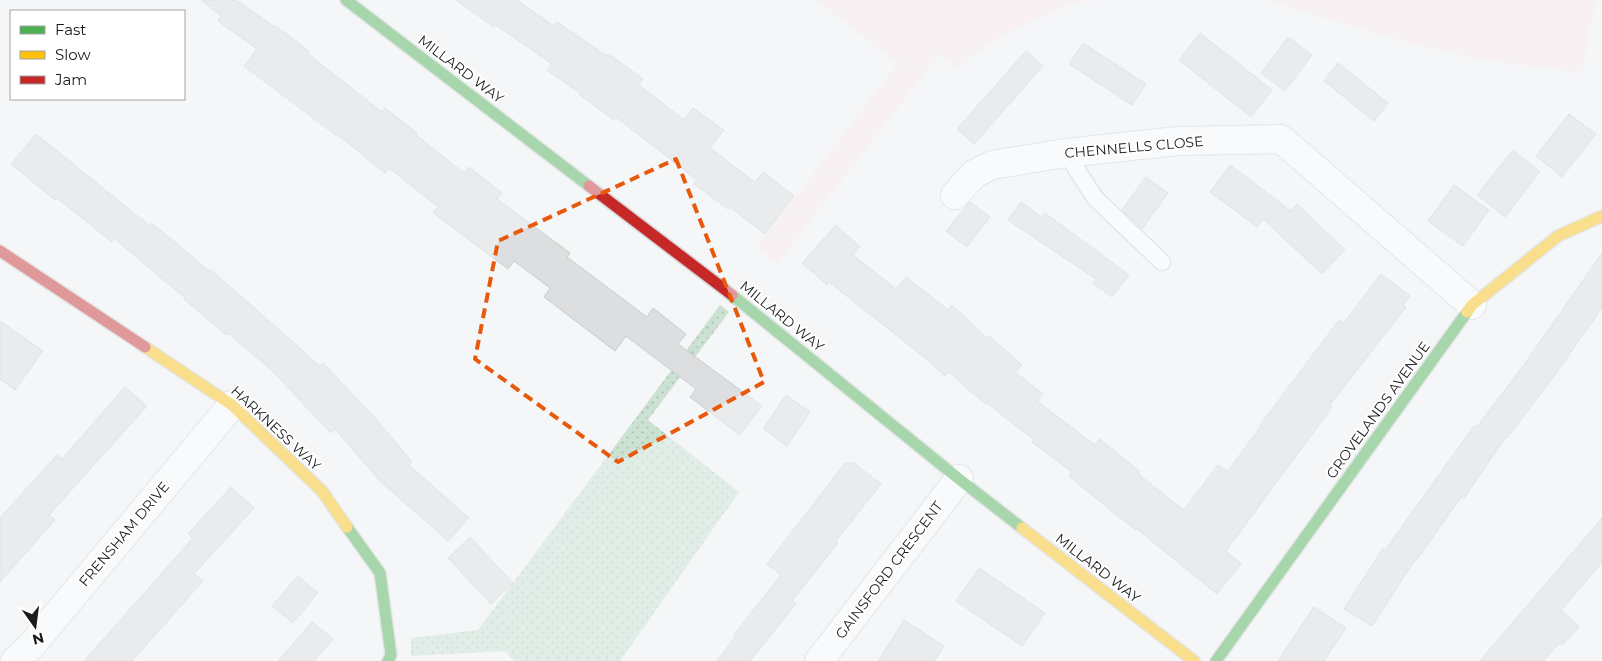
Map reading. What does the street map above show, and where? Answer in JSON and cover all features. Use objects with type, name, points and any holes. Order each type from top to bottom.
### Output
[{"type":"street","name":"MILLARD WAY","points":[[346,0],[736,298],[959,479],[1194,661]]},
{"type":"street","name":"CHENNELLS CLOSE","points":[[955,195],[974,174],[992,165],[1066,153],[1178,141],[1282,139],[1472,305]]},
{"type":"street","name":"GROVELANDS AVENUE","points":[[1216,661],[1472,305],[1558,236],[1602,216]]},
{"type":"street","name":"HARKNESS WAY","points":[[0,251],[232,404],[322,491],[380,573],[389,655]]},
{"type":"street","name":"FRENSHAM DRIVE","points":[[15,661],[30,647],[232,404]]},
{"type":"street","name":"GAINSFORD CRESCENT","points":[[819,661],[959,479]]},
{"type":"lane","points":[[1066,153],[1095,198],[1162,262]]},
{"type":"path","points":[[389,655],[481,643],[496,633],[644,422],[736,298]]},
{"type":"highlighted area","points":[[676,159],[764,382],[618,462],[475,359],[498,241]]},
{"type":"shaded area","points":[[815,0],[1090,0],[1070,5],[1033,20],[1000,37],[956,68],[939,55],[777,264],[756,248],[898,63]]},
{"type":"shaded area","points":[[1267,0],[1596,0],[1582,73],[1488,61],[1416,45]]},
{"type":"green space","points":[[720,305],[729,312],[648,420],[739,492],[620,661],[514,661],[505,651],[411,656],[411,638],[478,630]]},
{"type":"building","points":[[201,0],[236,0],[276,26],[382,112],[385,108],[417,133],[416,135],[464,173],[469,167],[502,193],[497,199],[570,253],[567,257],[647,317],[653,308],[686,334],[678,344],[762,406],[740,435],[690,397],[696,389],[626,336],[615,351],[544,297],[550,288],[514,261],[508,269],[433,213],[438,207],[389,168],[385,173],[338,135],[244,66],[257,49],[218,21],[221,16]]},
{"type":"building","points":[[456,0],[517,0],[554,26],[557,22],[607,56],[609,54],[643,79],[639,85],[684,120],[693,108],[724,130],[710,148],[755,182],[763,172],[794,196],[765,234],[730,207],[728,209],[694,184],[697,180],[616,117],[614,120],[547,70],[552,64]]},
{"type":"building","points":[[1200,33],[1272,90],[1251,117],[1179,60]]},
{"type":"building","points":[[1288,37],[1312,55],[1285,91],[1261,73]]},
{"type":"building","points":[[1083,43],[1146,84],[1132,105],[1069,64]]},
{"type":"building","points":[[1026,51],[1043,66],[974,144],[957,129]]},
{"type":"building","points":[[1338,63],[1388,103],[1374,121],[1324,81]]},
{"type":"building","points":[[1569,114],[1596,134],[1562,177],[1536,156]]},
{"type":"building","points":[[36,134],[150,226],[152,223],[209,271],[210,269],[320,366],[323,363],[376,419],[412,462],[409,465],[469,518],[448,541],[381,482],[335,429],[331,433],[261,361],[228,333],[226,335],[115,239],[112,242],[57,198],[55,200],[11,164]]},
{"type":"building","points":[[1513,150],[1540,172],[1505,217],[1477,195]]},
{"type":"building","points":[[1230,165],[1291,211],[1297,204],[1345,250],[1322,274],[1263,219],[1257,227],[1210,192]]},
{"type":"building","points":[[1146,177],[1168,193],[1142,229],[1122,210]]},
{"type":"building","points":[[1454,185],[1489,210],[1463,246],[1428,221]]},
{"type":"building","points":[[970,202],[990,217],[967,247],[946,231]]},
{"type":"building","points":[[1021,202],[1042,217],[1045,213],[1129,275],[1112,297],[1093,283],[1096,279],[1008,220]]},
{"type":"building","points":[[836,225],[860,247],[853,255],[896,289],[906,277],[948,310],[952,305],[987,338],[989,336],[1022,365],[1015,372],[1043,394],[1037,401],[1095,445],[1100,439],[1140,472],[1138,474],[1184,510],[1218,465],[1228,471],[1339,320],[1344,323],[1381,274],[1410,296],[1403,306],[1406,307],[1329,406],[1332,407],[1226,551],[1241,564],[1217,594],[1069,476],[1072,472],[1032,442],[1034,440],[987,403],[986,405],[949,372],[945,376],[924,357],[829,282],[827,285],[802,263]]},
{"type":"building","points":[[1602,253],[1602,308],[1554,376],[1506,437],[1464,498],[1462,496],[1415,560],[1372,626],[1344,609],[1383,548],[1385,550],[1474,426],[1476,428],[1523,366]]},
{"type":"building","points":[[0,321],[43,351],[15,390],[0,379]]},
{"type":"building","points":[[125,387],[147,406],[49,515],[55,520],[0,582],[0,518],[57,455],[62,459]]},
{"type":"building","points":[[786,395],[810,412],[787,446],[763,429]]},
{"type":"building","points":[[845,463],[854,463],[881,484],[792,601],[796,604],[750,661],[717,661],[735,637],[733,636],[781,575],[767,564]]},
{"type":"building","points":[[231,487],[254,508],[194,574],[203,581],[132,661],[84,661],[193,538],[188,534]]},
{"type":"building","points":[[1602,518],[1602,563],[1561,610],[1579,627],[1562,645],[1559,643],[1544,661],[1480,661]]},
{"type":"building","points":[[470,537],[513,583],[491,604],[448,558]]},
{"type":"building","points":[[979,568],[1045,613],[1022,646],[956,601]]},
{"type":"building","points":[[298,576],[318,593],[293,623],[272,606]]},
{"type":"building","points":[[1314,607],[1346,628],[1324,661],[1278,661]]},
{"type":"building","points":[[904,620],[944,646],[934,661],[878,661]]},
{"type":"building","points":[[312,622],[333,639],[314,661],[278,661]]},
{"type":"traffic: fast","points":[[346,0],[589,186]]},
{"type":"traffic: fast","points":[[732,295],[1022,528]]},
{"type":"traffic: fast","points":[[1216,661],[1467,312]]},
{"type":"traffic: fast","points":[[347,527],[380,573],[391,655],[388,661]]},
{"type":"traffic: slow","points":[[1467,312],[1472,305],[1558,236],[1602,216]]},
{"type":"traffic: slow","points":[[145,347],[232,405],[322,491],[347,527]]},
{"type":"traffic: slow","points":[[1022,528],[1194,661]]},
{"type":"traffic: jam","points":[[589,186],[732,295]]},
{"type":"traffic: jam","points":[[0,251],[145,347]]}]
